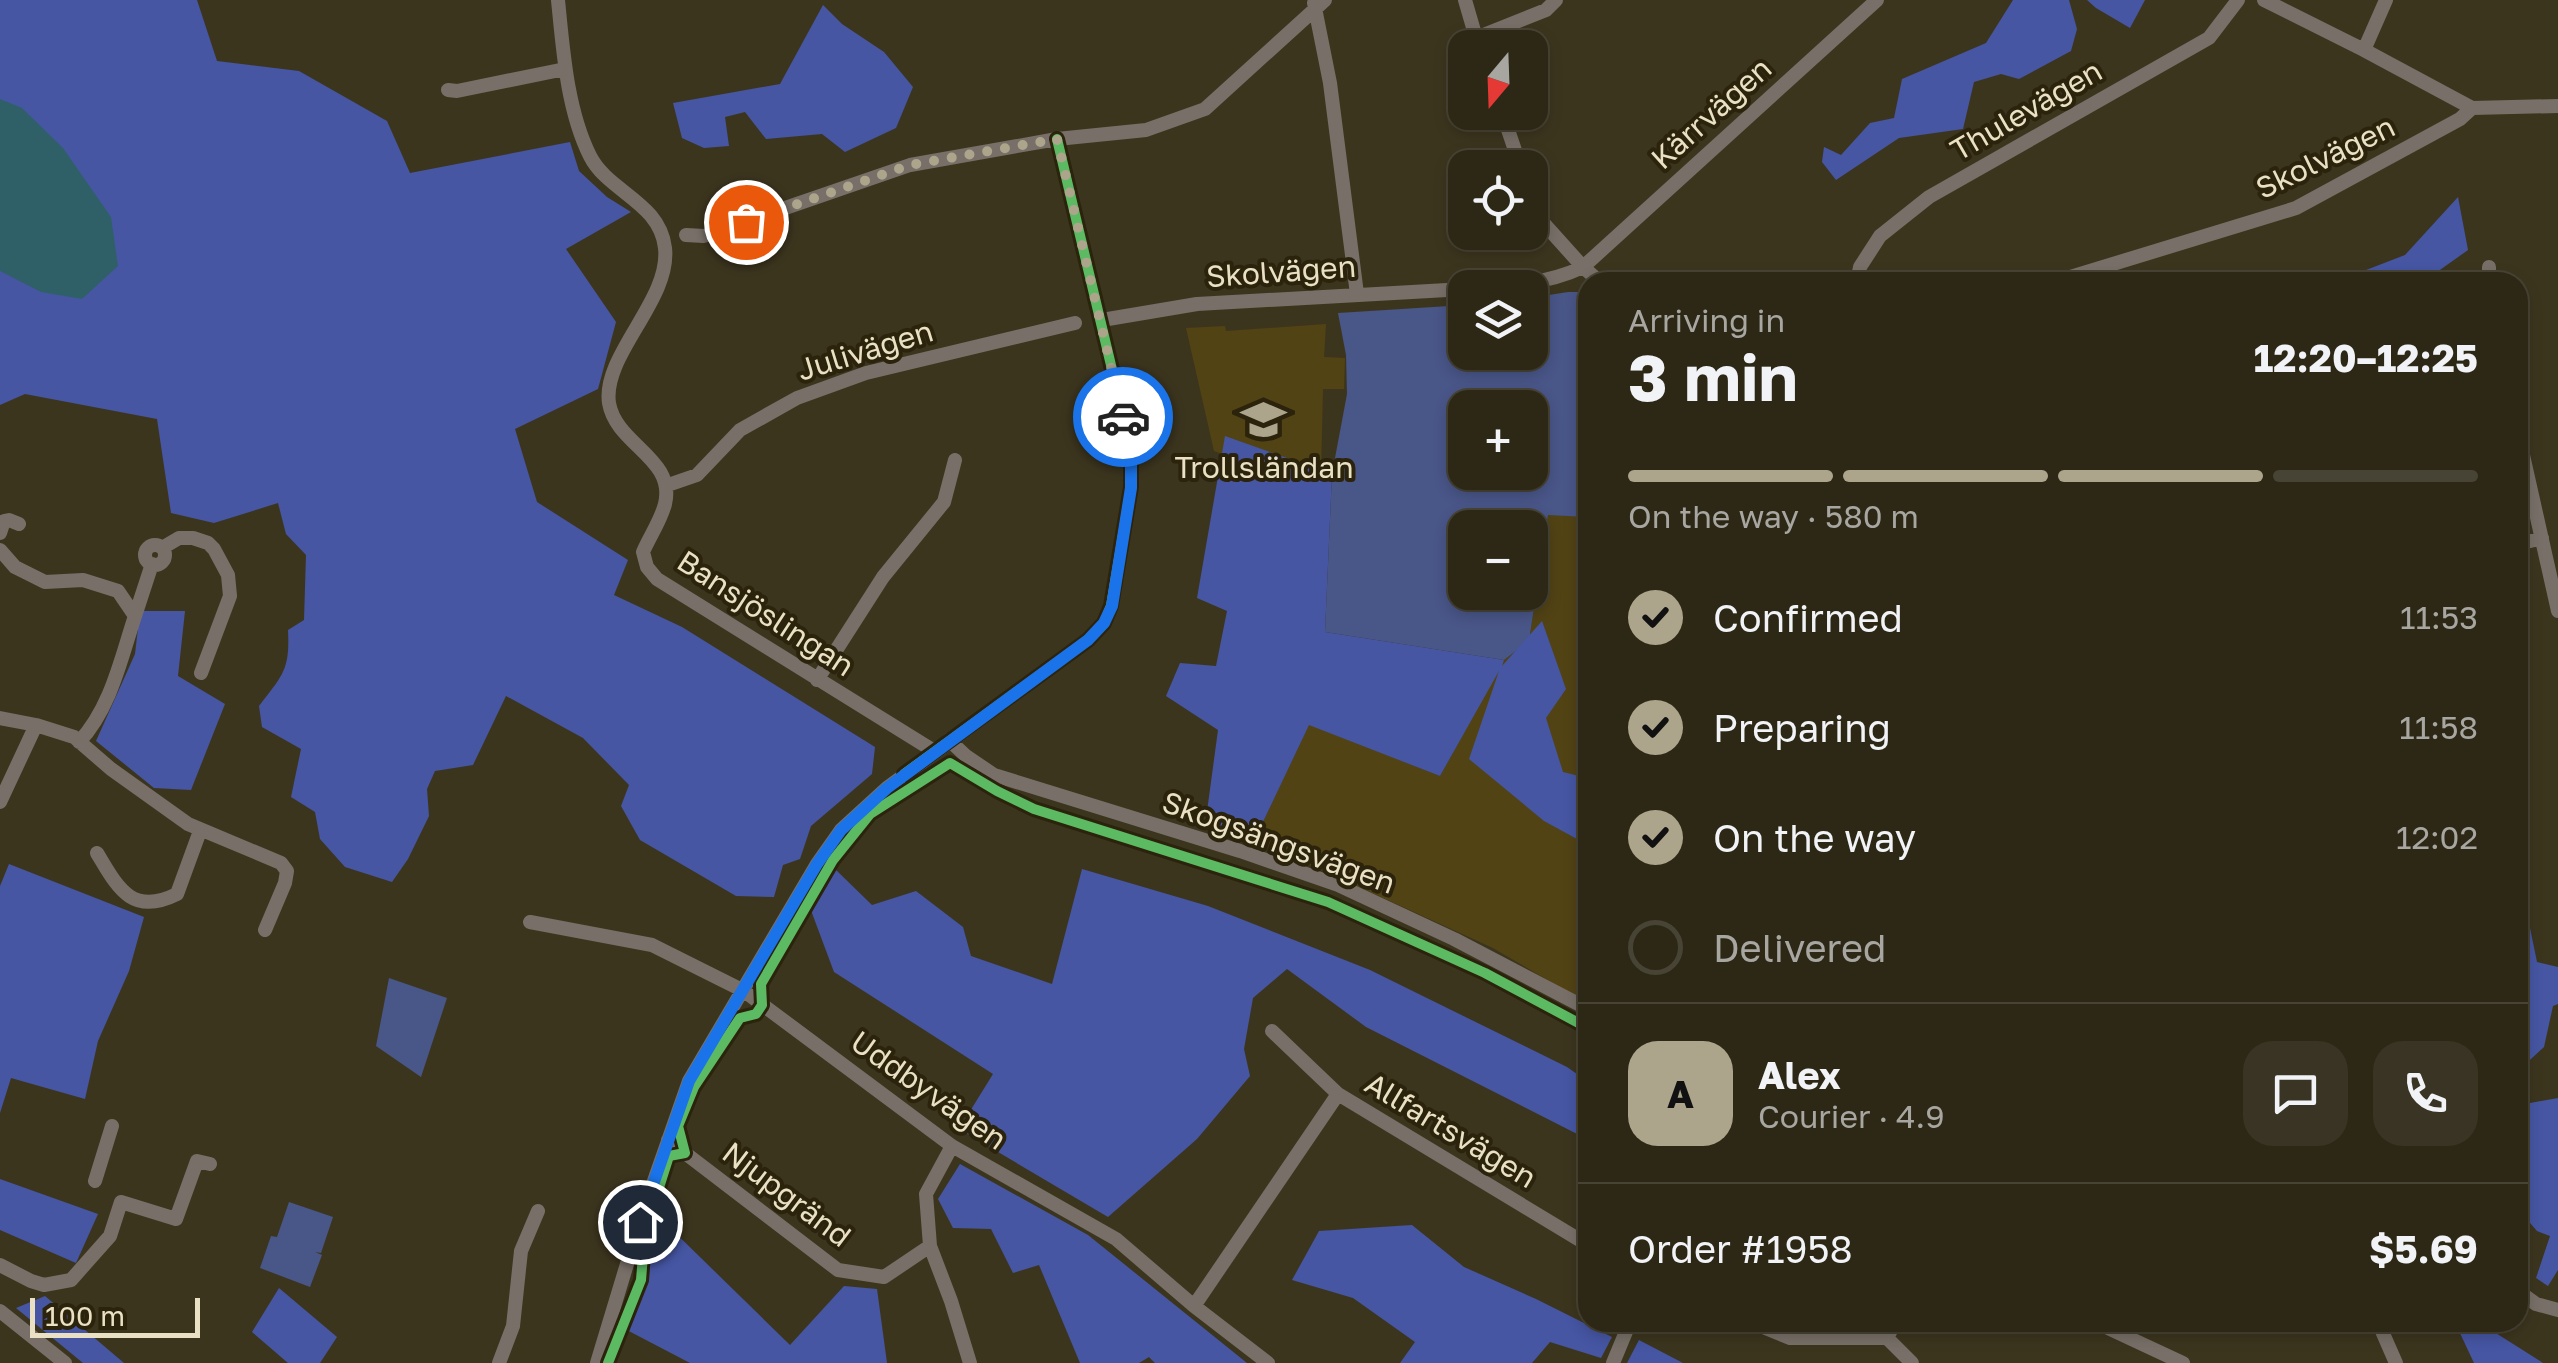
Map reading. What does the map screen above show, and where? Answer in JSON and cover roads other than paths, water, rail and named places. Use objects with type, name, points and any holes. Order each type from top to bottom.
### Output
[{"type":"street","points":[[558,0],[565,68],[590,158],[652,215],[665,246],[664,264],[652,302],[623,351],[612,379],[609,404],[622,430],[658,466],[668,485]]},
{"type":"street","points":[[1465,0],[1473,30]]},
{"type":"street","points":[[1504,30],[1546,10],[1556,0]]},
{"type":"street","name":"Kärrvägen","points":[[1583,268],[1877,0]]},
{"type":"street","name":"Thulevägen","points":[[1859,272],[1880,236],[1930,196],[2209,38],[2238,0]]},
{"type":"street","points":[[2264,0],[2472,108],[2558,106]]},
{"type":"street","points":[[2364,50],[2386,0]]},
{"type":"street","points":[[686,235],[704,236],[910,165],[1057,139],[1146,130],[1205,109],[1318,3]]},
{"type":"street","points":[[1318,3],[1358,294]]},
{"type":"street","points":[[448,90],[565,68]]},
{"type":"street","name":"Skolvägen","points":[[2087,272],[2296,208],[2460,119],[2472,108]]},
{"type":"street","points":[[597,1363],[689,1081],[817,864],[841,830],[887,788],[1088,640],[1104,623],[1112,606],[1131,488],[1131,450],[1057,139]]},
{"type":"street","points":[[1548,229],[1588,272]]},
{"type":"street","points":[[1548,278],[1583,268]]},
{"type":"street","name":"Skolvägen","points":[[1102,320],[1197,304],[1448,289]]},
{"type":"street","name":"Julivägen","points":[[668,485],[698,475],[740,430],[796,398],[866,373],[1075,322]]},
{"type":"street","points":[[818,680],[883,577],[944,502],[955,460]]},
{"type":"street","points":[[2528,477],[2558,611]]},
{"type":"street","name":"Bansjöslingan","points":[[668,485],[665,508],[643,552],[647,567],[657,579],[934,751]]},
{"type":"street","points":[[0,532],[4,521],[19,524]]},
{"type":"street","points":[[79,742],[109,695],[152,564],[163,560],[162,548],[179,538],[208,543],[228,574],[230,596],[201,673]]},
{"type":"street","points":[[2528,542],[2542,538]]},
{"type":"street","points":[[0,550],[14,568],[45,582],[83,580],[118,591],[134,616]]},
{"type":"street","points":[[0,718],[36,724],[74,737],[111,769],[200,831],[281,863],[287,871],[285,883],[265,930]]},
{"type":"street","points":[[0,802],[36,724]]},
{"type":"street","name":"Skogsängsvägen","points":[[949,740],[994,775],[1338,885],[1454,939],[1578,1004]]},
{"type":"street","points":[[96,853],[120,890],[132,898],[155,901],[176,894],[200,831]]},
{"type":"street","name":"Uddbyvägen","points":[[530,922],[652,945],[744,991],[952,1146],[1116,1239],[1268,1363]]},
{"type":"street","name":"Allfartsvägen","points":[[1272,1032],[1338,1094],[1578,1239]]},
{"type":"street","name":"Allfartsvägen","points":[[1194,1306],[1338,1094]]},
{"type":"street","points":[[95,1181],[112,1126]]},
{"type":"street","name":"Njupgränd","points":[[668,1140],[838,1270],[884,1277],[930,1246]]},
{"type":"street","points":[[952,1146],[926,1194],[930,1246],[970,1363]]},
{"type":"street","points":[[0,1265],[44,1284],[72,1280],[110,1236],[120,1202],[176,1219],[197,1161],[210,1164]]},
{"type":"street","points":[[499,1363],[513,1326],[521,1250],[538,1211]]},
{"type":"street","points":[[2528,1299],[2558,1310]]},
{"type":"street","points":[[0,1312],[65,1363]]},
{"type":"street","points":[[1613,1363],[1626,1332]]},
{"type":"street","points":[[1775,1332],[1790,1338],[1887,1338],[1912,1363]]},
{"type":"street","points":[[1887,1338],[1890,1332]]},
{"type":"street","points":[[2117,1332],[2184,1363]]},
{"type":"street","points":[[2382,1332],[2396,1363]]},
{"type":"place","name":"Trollsländan","points":[[1264,420]]}]
